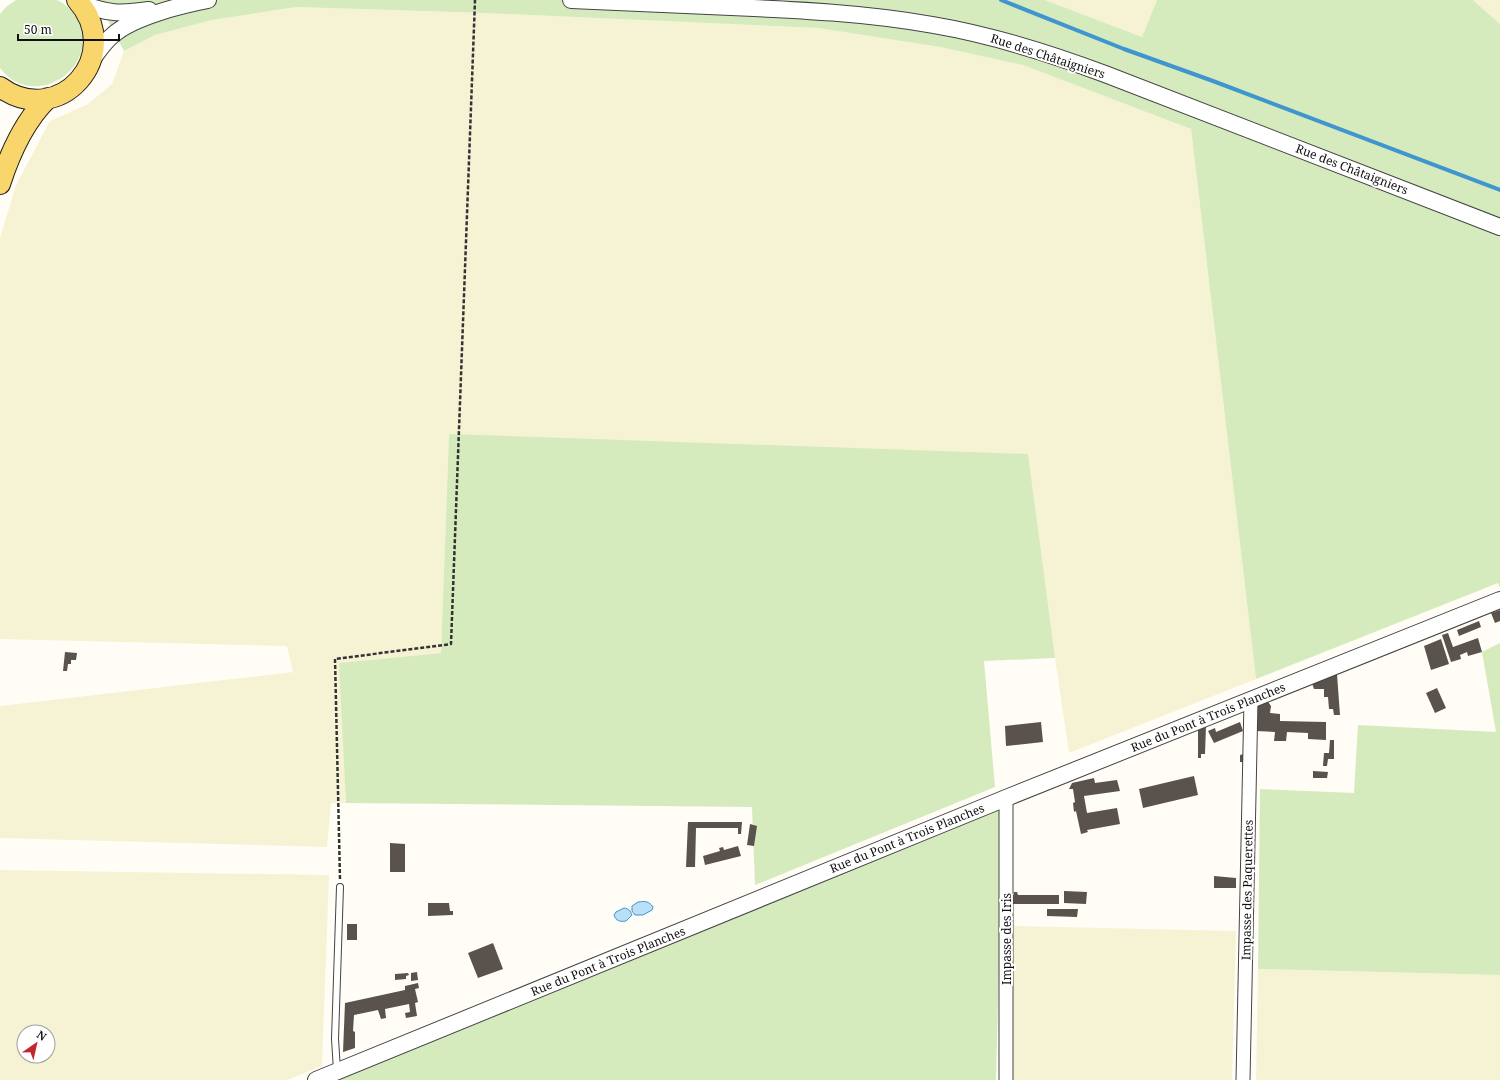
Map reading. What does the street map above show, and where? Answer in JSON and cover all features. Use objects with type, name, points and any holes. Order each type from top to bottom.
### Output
[{"type":"main road","points":[[0,87],[14,95],[37,100],[65,92],[75,85],[86,72],[91,61],[94,48],[93,27],[88,14],[79,2]]},
{"type":"main road","points":[[0,184],[22,131],[36,111],[48,98]]},
{"type":"street","points":[[79,2],[105,12],[121,13],[179,6],[208,0]]},
{"type":"street","name":"Rue des Châtaigniers","points":[[571,0],[832,12],[932,24],[998,39],[1039,51],[1105,74],[1500,226]]},
{"type":"street","points":[[91,61],[107,40],[119,30],[128,25],[179,6]]},
{"type":"street","name":"Rue du Pont à Trois Planches","points":[[316,1080],[1006,798],[1500,600]]},
{"type":"street","name":"Impasse des Paquerettes","points":[[1243,1080],[1250,700]]},
{"type":"street","name":"Impasse des Iris","points":[[1006,798],[1006,1080]]},
{"type":"lane","points":[[337,1072],[335,1039],[340,887]]},
{"type":"path","points":[[340,887],[335,659],[451,644],[475,0]]},
{"type":"shaded area","points":[[1045,0],[1157,0],[1142,37]]},
{"type":"shaded area","points":[[1473,0],[1500,0],[1500,24]]},
{"type":"shaded area","points":[[296,7],[485,13],[818,28],[940,47],[1023,65],[1191,129],[1256,679],[1069,753],[1046,597],[449,434],[441,653],[340,663],[346,803],[331,803],[327,847],[0,838],[0,706],[293,672],[287,646],[0,639],[0,238],[16,185],[50,121],[88,104],[112,84],[124,51],[155,35],[212,20]]},
{"type":"shaded area","points":[[0,870],[329,875],[322,1066],[287,1080],[0,1080]]},
{"type":"shaded area","points":[[1013,926],[1236,931],[1232,1080],[1009,1080]]},
{"type":"shaded area","points":[[1258,969],[1500,975],[1500,1080],[1256,1080]]},
{"type":"green space","points":[[16,0],[56,0],[65,5],[73,13],[82,31],[82,48],[76,64],[64,76],[49,84],[32,86],[15,81],[0,68],[0,14],[6,7]]},
{"type":"green space","points":[[97,0],[1045,0],[1142,37],[1157,0],[1473,0],[1500,24],[1500,588],[1498,583],[1256,679],[1191,129],[1023,65],[940,47],[818,28],[485,13],[296,7],[212,20],[155,35],[124,51]]},
{"type":"green space","points":[[449,434],[1028,454],[1055,658],[984,661],[995,787],[755,885],[752,807],[346,803],[339,663],[441,653]]},
{"type":"green space","points":[[1500,643],[1500,975],[1258,969],[1260,789],[1354,793],[1358,725],[1496,732],[1482,652]]},
{"type":"green space","points":[[1003,805],[996,1080],[338,1080],[952,830]]},
{"type":"water","points":[[638,902],[648,903],[653,907],[652,910],[643,915],[635,915],[632,911],[632,906]]},
{"type":"water","points":[[624,908],[629,910],[632,915],[626,921],[618,921],[614,915],[616,912]]},
{"type":"building","points":[[1500,610],[1500,621],[1495,623],[1491,613]]},
{"type":"building","points":[[1479,621],[1481,627],[1459,636],[1457,630]]},
{"type":"building","points":[[1448,633],[1453,647],[1478,638],[1482,652],[1468,656],[1467,652],[1460,655],[1461,659],[1451,662],[1442,635]]},
{"type":"building","points":[[1441,639],[1449,664],[1431,670],[1424,646]]},
{"type":"building","points":[[65,652],[77,653],[76,660],[71,660],[71,664],[68,664],[67,671],[63,671]]},
{"type":"building","points":[[1337,674],[1340,715],[1334,715],[1333,709],[1329,709],[1328,697],[1324,697],[1324,689],[1314,689],[1312,683]]},
{"type":"building","points":[[1437,688],[1446,708],[1435,713],[1426,693]]},
{"type":"building","points":[[1267,700],[1271,706],[1270,713],[1280,714],[1280,721],[1326,722],[1326,740],[1308,739],[1308,733],[1287,732],[1286,741],[1274,741],[1275,732],[1256,731],[1256,704]]},
{"type":"building","points":[[1041,722],[1043,742],[1006,746],[1005,726]]},
{"type":"building","points":[[1240,722],[1243,731],[1214,743],[1208,731],[1215,728],[1216,732]]},
{"type":"building","points":[[1206,725],[1205,754],[1201,754],[1201,758],[1198,758],[1198,728]]},
{"type":"building","points":[[1330,740],[1334,740],[1334,759],[1328,759],[1327,766],[1323,766],[1324,753],[1329,753]]},
{"type":"building","points":[[1244,754],[1244,762],[1240,762],[1240,755]]},
{"type":"building","points":[[1313,771],[1328,772],[1327,778],[1313,778]]},
{"type":"building","points":[[1194,776],[1198,795],[1143,808],[1139,789]]},
{"type":"building","points":[[1094,778],[1095,783],[1117,780],[1120,791],[1084,796],[1087,813],[1117,808],[1120,824],[1087,830],[1088,832],[1081,834],[1076,811],[1074,812],[1073,803],[1075,802],[1073,789],[1069,789],[1072,783]]},
{"type":"building","points":[[688,822],[742,822],[741,834],[738,834],[738,828],[696,828],[695,867],[686,867]]},
{"type":"building","points":[[750,824],[757,826],[754,846],[747,845]]},
{"type":"building","points":[[390,843],[405,844],[405,872],[390,872]]},
{"type":"building","points":[[738,846],[741,856],[705,865],[703,856],[720,851],[719,848],[723,847],[724,850]]},
{"type":"building","points":[[1214,876],[1236,878],[1236,888],[1214,888]]},
{"type":"building","points":[[1064,891],[1087,892],[1086,904],[1064,903]]},
{"type":"building","points":[[1014,892],[1017,892],[1018,895],[1059,895],[1059,904],[1011,904],[1012,895],[1014,895]]},
{"type":"building","points":[[428,903],[449,903],[450,911],[453,911],[453,915],[428,916]]},
{"type":"building","points":[[1047,909],[1078,909],[1077,917],[1047,916]]},
{"type":"building","points":[[347,924],[357,924],[357,940],[347,940]]},
{"type":"building","points":[[493,943],[503,969],[478,978],[468,953]]},
{"type":"building","points":[[417,972],[418,980],[411,981],[411,973]]},
{"type":"building","points":[[408,973],[409,975],[406,976],[406,979],[395,980],[395,974]]},
{"type":"building","points":[[418,983],[419,988],[415,989],[418,1002],[415,1003],[417,1016],[406,1018],[405,1013],[410,1012],[409,1004],[385,1009],[386,1018],[381,1019],[378,1010],[354,1015],[353,1031],[355,1032],[355,1048],[343,1052],[345,1003],[405,990],[405,986]]},
{"type":"waterway","points":[[1001,0],[1124,49],[1213,81],[1500,190]]}]
